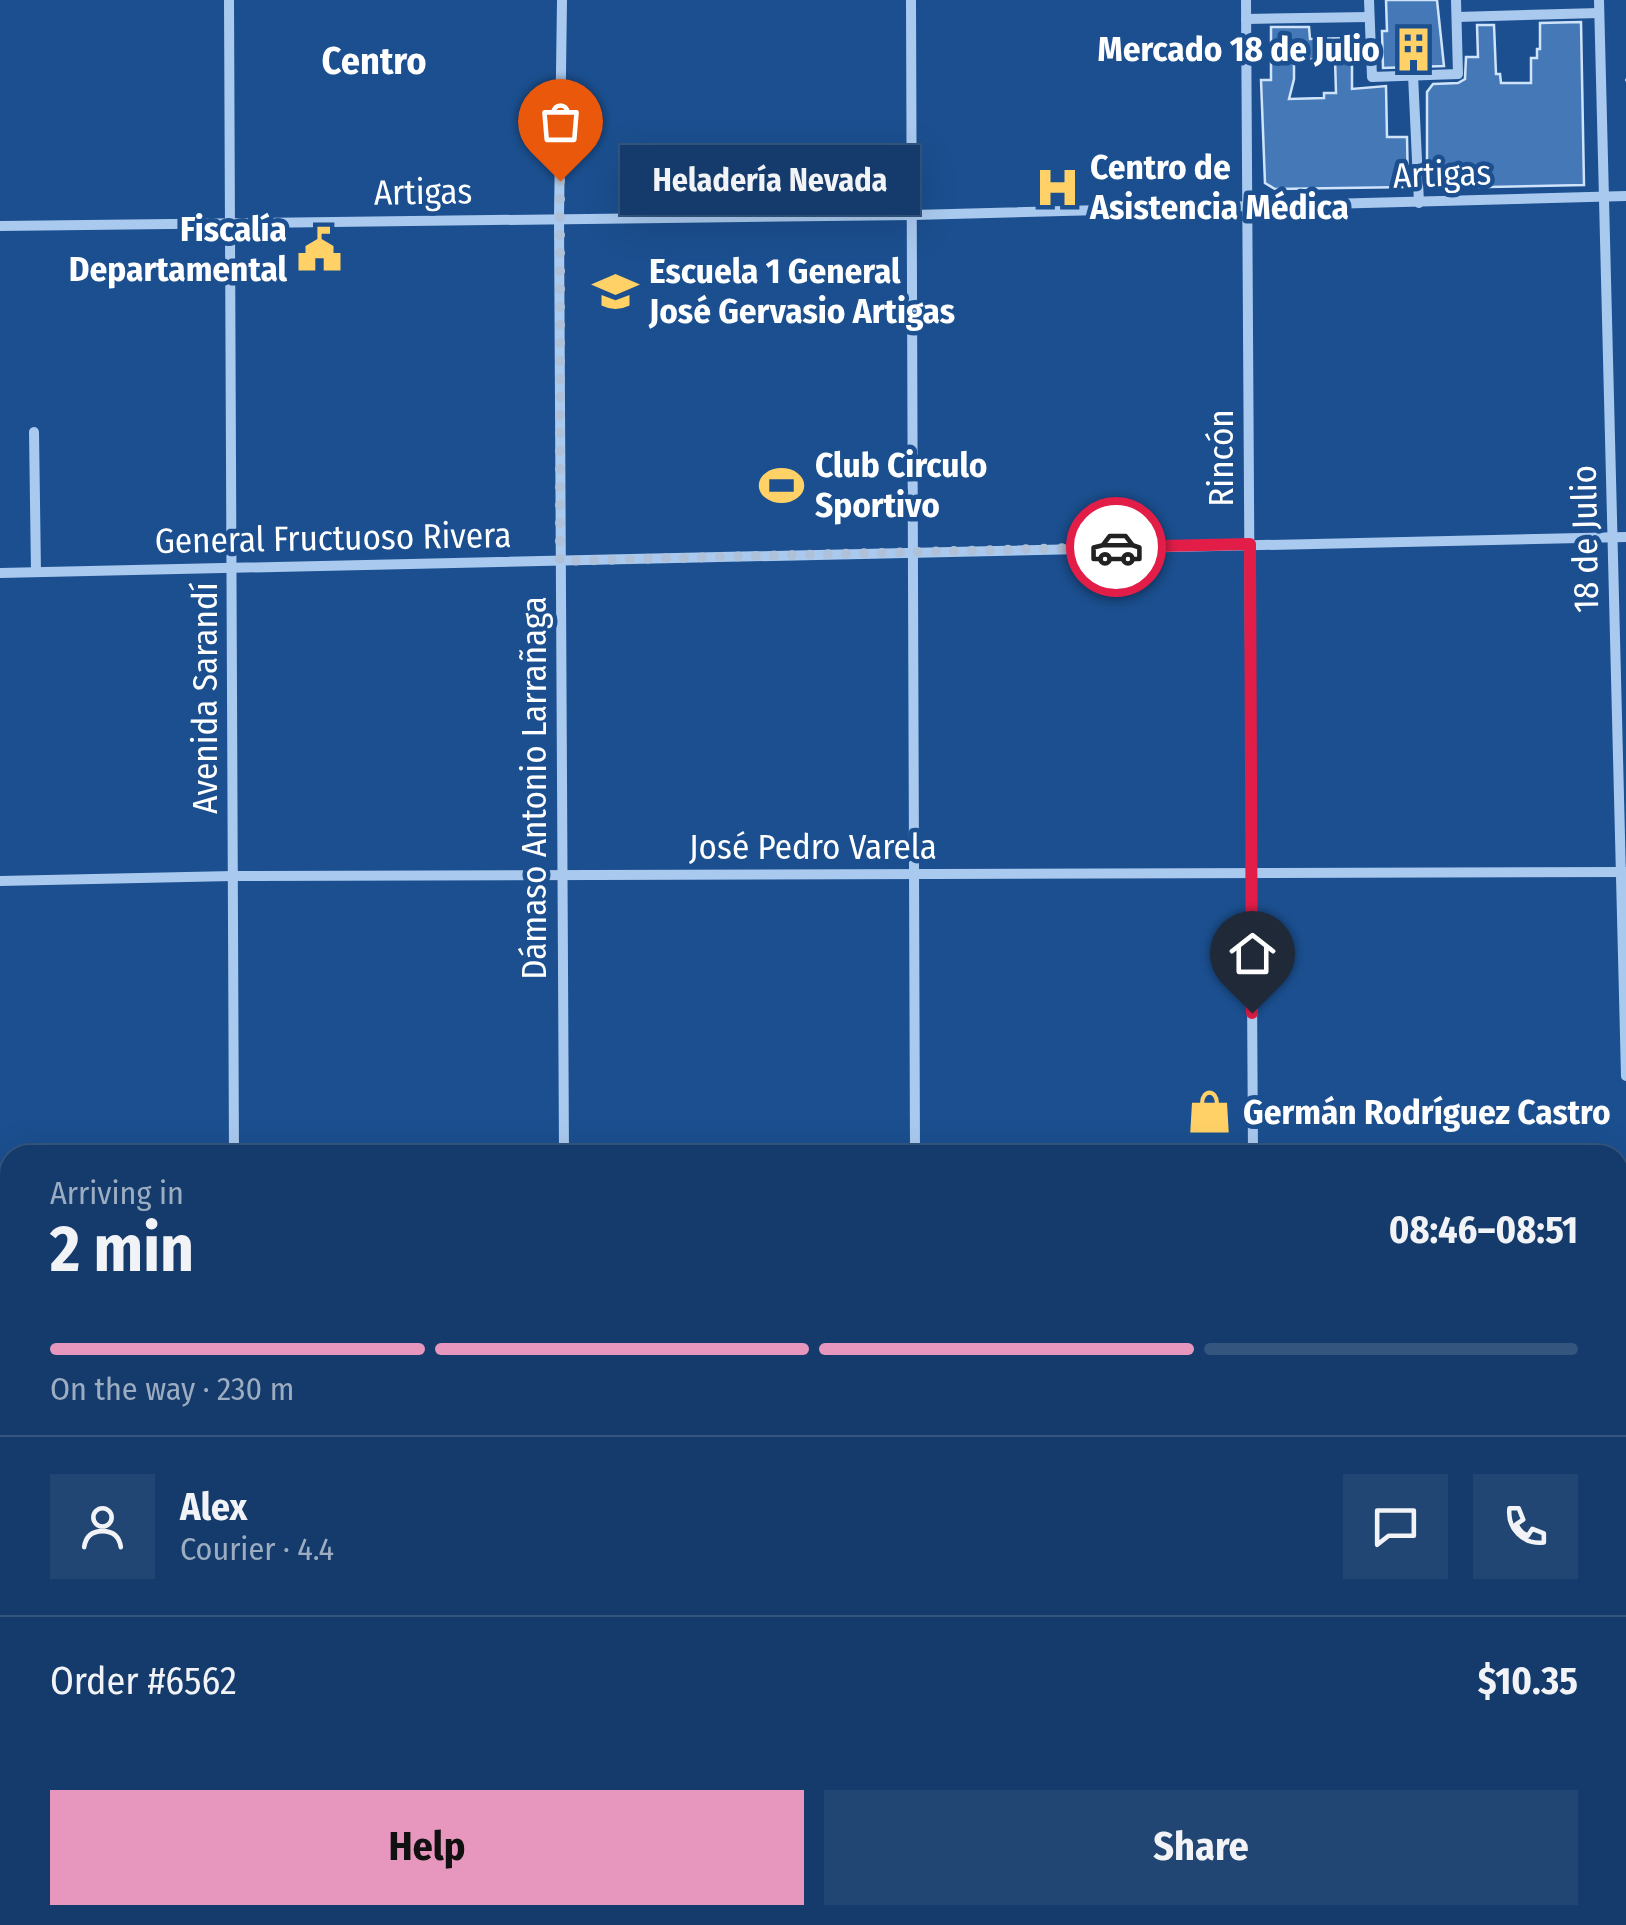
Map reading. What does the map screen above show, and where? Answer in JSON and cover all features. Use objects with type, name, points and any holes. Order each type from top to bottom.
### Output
[{"type":"street","name":"Avenida Sarandí","points":[[229,0],[234,1145]]},
{"type":"street","name":"Dámaso Antonio Larrañaga","points":[[562,0],[559,217],[564,1145]]},
{"type":"street","points":[[911,0],[915,1145]]},
{"type":"street","name":"Rincón","points":[[1246,0],[1253,1145]]},
{"type":"street","points":[[1369,0],[1372,77],[1458,74],[1456,0]]},
{"type":"street","name":"18 de Julio","points":[[1599,0],[1626,1076]]},
{"type":"street","points":[[1457,16],[1599,13]]},
{"type":"street","points":[[1246,19],[1370,17]]},
{"type":"street","points":[[1413,75],[1420,202]]},
{"type":"street","name":"Artigas","points":[[0,226],[912,215],[1626,196]]},
{"type":"street","points":[[34,432],[36,572]]},
{"type":"street","name":"General Fructuoso Rivera","points":[[0,573],[1626,536]]},
{"type":"street","name":"José Pedro Varela","points":[[0,881],[233,876],[1623,872]]},
{"type":"building","name":"Mercado 18 de Julio","points":[[1386,0],[1437,0],[1444,66],[1383,68]]},
{"type":"building","points":[[1581,22],[1584,185],[1438,188],[1427,177],[1427,92],[1433,84],[1465,79],[1466,57],[1478,57],[1477,25],[1494,25],[1496,74],[1500,74],[1501,83],[1531,83],[1531,58],[1537,58],[1540,49],[1540,23]]},
{"type":"building","points":[[1271,27],[1309,27],[1310,39],[1352,38],[1352,89],[1386,86],[1387,137],[1407,137],[1408,187],[1275,189],[1265,183],[1261,80],[1271,80]],"holes":[[[1335,59],[1336,93],[1324,93],[1324,98],[1289,99],[1294,60]]]},
{"type":"way so far","points":[[560,181],[560,561],[1116,547]]},
{"type":"place","name":"Mercado 18 de Julio","points":[[1413,49]]},
{"type":"place","name":"Heladería Nevada","points":[[560,181]]},
{"type":"place","name":"Centro de Asistencia Médica","points":[[1057,187]]},
{"type":"place","name":"Fiscalía Departamental","points":[[320,249]]},
{"type":"place","name":"Escuela 1 General José Gervasio Artigas","points":[[616,291]]},
{"type":"place","name":"Club Circulo Sportivo","points":[[782,485]]},
{"type":"place","name":"Germán Rodríguez Castro","points":[[1210,1112]]},
{"type":"district","name":"Centro","points":[[374,61]]},
{"type":"route","points":[[1116,547],[1250,544],[1252,1013]]}]
